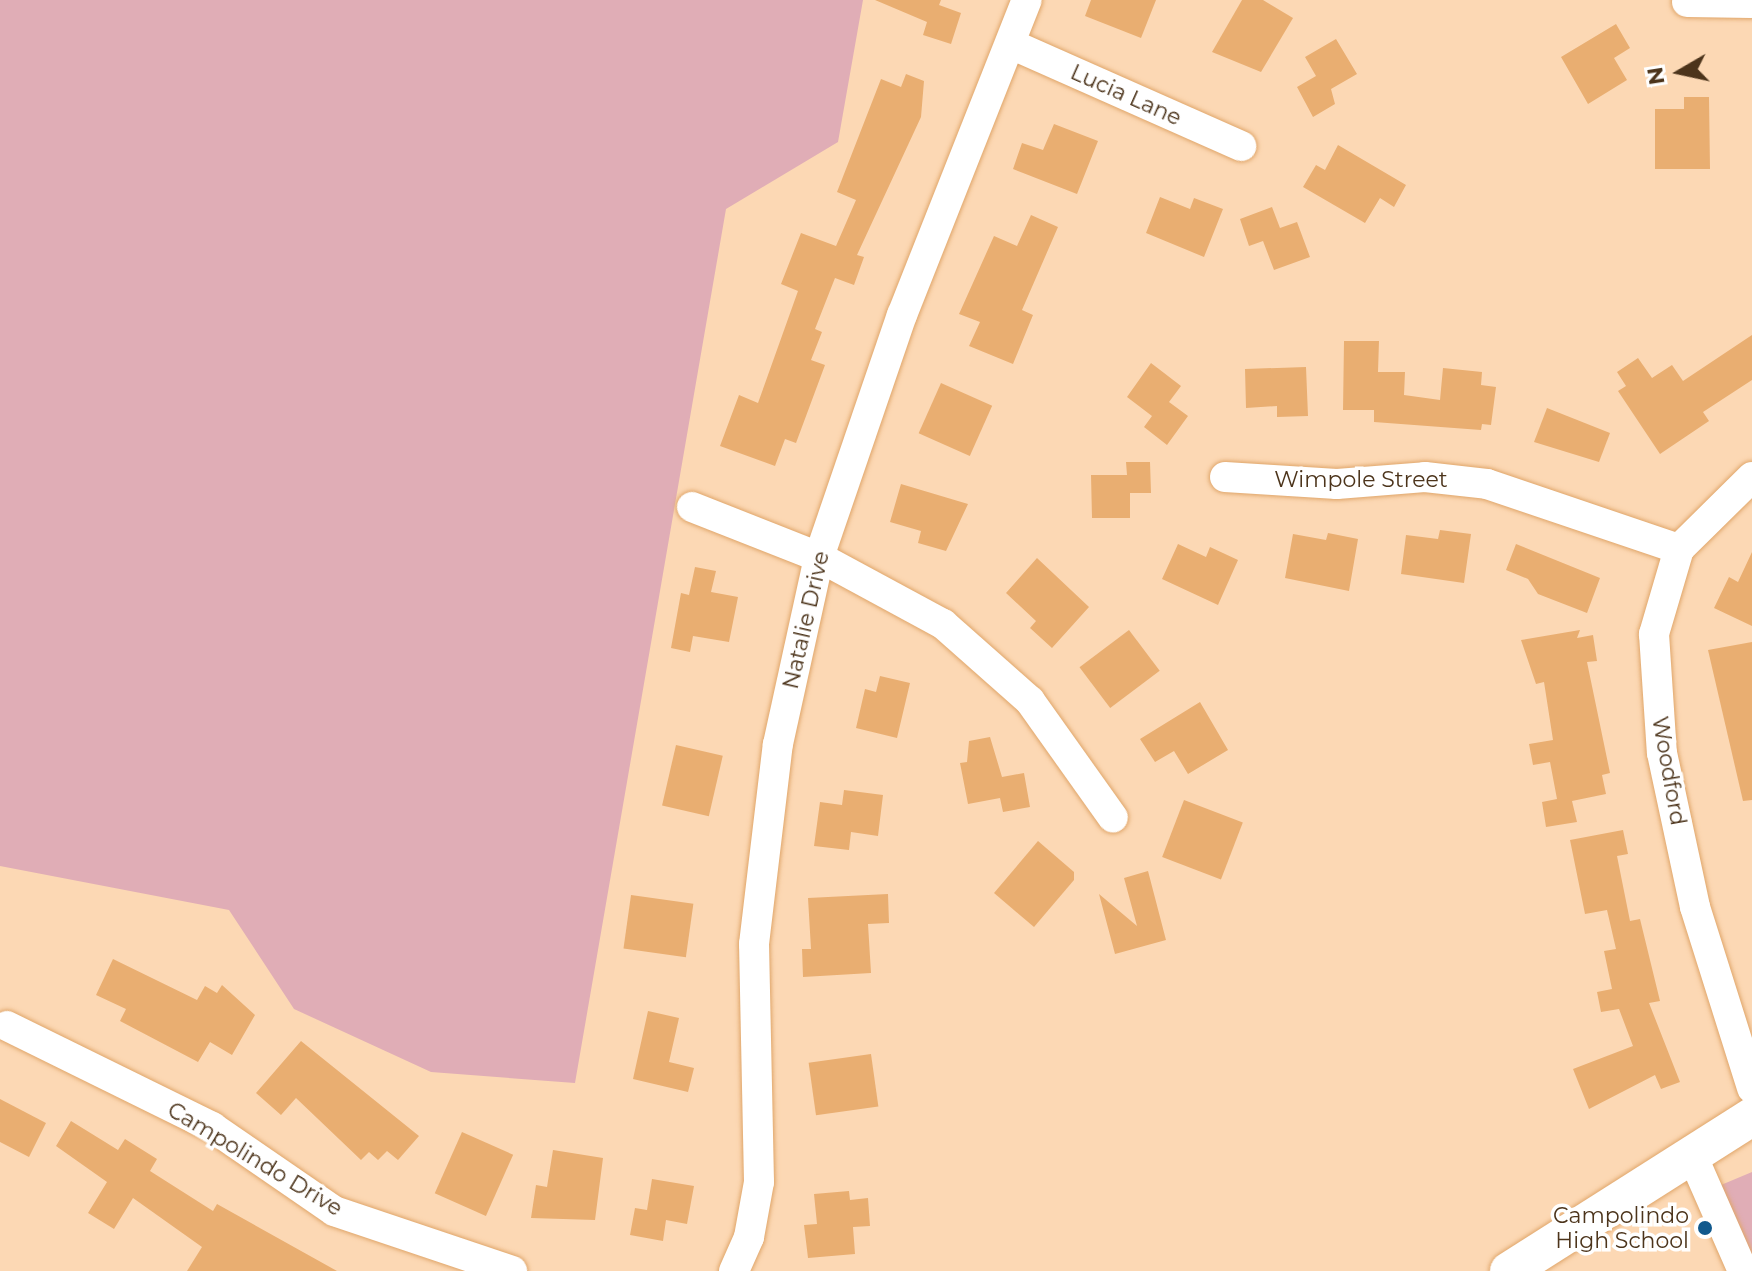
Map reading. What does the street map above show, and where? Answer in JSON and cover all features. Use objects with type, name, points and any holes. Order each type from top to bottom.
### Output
[{"type":"main road","points":[[1526,1266],[1752,1117]]},
{"type":"street","name":"Natalie Drive","points":[[734,1271],[749,1237],[759,1182],[754,944],[778,744],[819,557],[902,315],[1027,0]]},
{"type":"street","points":[[1687,2],[1752,3]]},
{"type":"street","name":"Lucia Lane","points":[[1011,44],[1241,146]]},
{"type":"street","name":"Wimpole Street","points":[[1225,477],[1337,484],[1425,477],[1487,484],[1679,549]]},
{"type":"street","name":"Woodford","points":[[1752,477],[1679,549],[1654,634],[1662,753],[1699,922],[1752,1088]]},
{"type":"street","points":[[692,507],[819,557],[943,624],[989,662],[1039,712],[1113,818]]},
{"type":"street","name":"Campolindo Drive","points":[[7,1026],[212,1127],[334,1211],[512,1271]]},
{"type":"street","points":[[1692,1155],[1743,1271]]},
{"type":"shaded area","points":[[0,0],[863,0],[838,142],[726,209],[575,1083],[431,1072],[294,1009],[229,910],[0,866]]},
{"type":"shaded area","points":[[1752,1172],[1752,1261],[1721,1185]]},
{"type":"building","points":[[875,0],[941,0],[939,5],[961,13],[951,44],[923,35],[927,22]]},
{"type":"building","points":[[1091,0],[1156,0],[1141,38],[1085,16]]},
{"type":"building","points":[[1242,0],[1263,0],[1293,18],[1261,72],[1212,52]]},
{"type":"building","points":[[1616,24],[1630,48],[1614,58],[1627,80],[1588,104],[1561,57]]},
{"type":"building","points":[[1336,39],[1357,74],[1331,89],[1335,104],[1313,117],[1297,87],[1316,76],[1305,57]]},
{"type":"building","points":[[906,74],[924,81],[921,117],[857,255],[864,257],[854,285],[835,278],[815,329],[822,332],[811,360],[825,365],[796,443],[785,439],[775,466],[720,446],[739,395],[758,403],[798,291],[781,284],[801,233],[836,246],[856,200],[837,192],[881,79],[901,87]]},
{"type":"building","points":[[1684,97],[1709,97],[1710,169],[1655,169],[1655,109],[1684,109]]},
{"type":"building","points":[[1054,124],[1098,141],[1077,194],[1013,169],[1022,143],[1043,150]]},
{"type":"building","points":[[1338,145],[1406,185],[1394,207],[1380,198],[1365,223],[1303,187],[1316,165],[1325,170]]},
{"type":"building","points":[[1160,197],[1190,209],[1194,198],[1223,209],[1204,257],[1146,233]]},
{"type":"building","points":[[1272,207],[1280,228],[1297,222],[1310,257],[1274,270],[1263,241],[1249,246],[1240,219]]},
{"type":"building","points":[[1031,215],[1058,227],[1022,310],[1033,315],[1013,364],[969,346],[980,322],[959,314],[994,236],[1017,246]]},
{"type":"building","points":[[1752,335],[1752,380],[1703,412],[1709,421],[1660,454],[1618,391],[1626,386],[1617,372],[1638,358],[1652,378],[1672,365],[1683,381]]},
{"type":"building","points":[[1344,341],[1379,341],[1378,372],[1405,372],[1404,395],[1440,400],[1443,368],[1482,372],[1481,385],[1496,387],[1491,425],[1482,424],[1481,430],[1374,422],[1374,410],[1343,410]]},
{"type":"building","points":[[1151,363],[1181,386],[1169,402],[1188,416],[1167,445],[1144,427],[1152,416],[1127,397]]},
{"type":"building","points":[[1306,367],[1308,416],[1277,417],[1277,406],[1246,408],[1245,369]]},
{"type":"building","points":[[941,383],[992,406],[970,456],[919,433]]},
{"type":"building","points":[[1547,408],[1610,433],[1599,462],[1534,442]]},
{"type":"building","points":[[1126,462],[1150,462],[1151,493],[1130,493],[1130,518],[1092,518],[1091,475],[1127,475]]},
{"type":"building","points":[[901,484],[968,504],[946,551],[918,543],[921,531],[890,522]]},
{"type":"building","points":[[1440,530],[1471,534],[1464,583],[1401,574],[1406,535],[1438,539]]},
{"type":"building","points":[[1328,533],[1358,539],[1349,591],[1285,578],[1293,534],[1326,540]]},
{"type":"building","points":[[1178,544],[1206,557],[1210,547],[1238,560],[1218,605],[1162,579]]},
{"type":"building","points":[[1516,544],[1600,578],[1587,613],[1538,594],[1528,579],[1506,570]]},
{"type":"building","points":[[1752,552],[1752,626],[1714,608],[1729,577],[1738,582]]},
{"type":"building","points":[[1037,558],[1089,607],[1052,648],[1030,628],[1036,621],[1006,593]]},
{"type":"building","points":[[695,567],[716,571],[711,592],[738,597],[729,642],[693,636],[690,652],[671,648],[681,593],[689,595]]},
{"type":"building","points":[[1129,630],[1160,671],[1110,708],[1079,667]]},
{"type":"building","points":[[1580,630],[1577,638],[1593,635],[1597,661],[1587,662],[1610,773],[1602,775],[1606,794],[1572,801],[1577,822],[1546,827],[1542,802],[1557,799],[1550,762],[1533,765],[1529,744],[1553,740],[1544,682],[1536,684],[1521,640]]},
{"type":"building","points":[[1752,642],[1752,800],[1743,801],[1708,650]]},
{"type":"building","points":[[880,676],[910,683],[897,738],[856,728],[865,689],[876,692]]},
{"type":"building","points":[[1200,702],[1228,750],[1188,774],[1174,751],[1155,762],[1140,739]]},
{"type":"building","points":[[990,737],[1002,777],[1024,773],[1030,807],[1003,812],[1000,798],[968,804],[960,763],[967,762],[969,741]]},
{"type":"building","points":[[676,745],[723,756],[709,816],[662,805]]},
{"type":"building","points":[[844,790],[883,795],[878,836],[851,832],[849,850],[814,846],[820,802],[842,805]]},
{"type":"building","points":[[1184,800],[1243,823],[1221,880],[1162,857]]},
{"type":"building","points":[[1623,830],[1628,854],[1617,856],[1630,921],[1640,919],[1660,1001],[1649,1003],[1680,1082],[1661,1089],[1655,1075],[1589,1109],[1573,1069],[1633,1046],[1619,1009],[1601,1012],[1597,992],[1612,989],[1604,951],[1616,949],[1607,910],[1585,914],[1570,840]]},
{"type":"building","points":[[1038,841],[1074,872],[1074,880],[1034,927],[994,893]]},
{"type":"building","points":[[1148,871],[1166,940],[1115,954],[1099,894],[1137,926],[1124,878]]},
{"type":"building","points":[[888,894],[889,923],[868,924],[871,973],[803,977],[802,949],[811,949],[808,898]]},
{"type":"building","points":[[631,895],[693,904],[686,957],[623,948]]},
{"type":"building","points":[[113,959],[197,1000],[205,986],[217,993],[222,985],[255,1015],[232,1055],[210,1042],[198,1062],[120,1021],[126,1009],[96,995]]},
{"type":"building","points":[[648,1011],[679,1018],[669,1062],[694,1068],[688,1092],[633,1079]]},
{"type":"building","points":[[301,1041],[419,1136],[398,1160],[387,1151],[378,1160],[369,1152],[361,1160],[296,1098],[281,1115],[256,1093]]},
{"type":"building","points":[[871,1054],[878,1106],[816,1115],[809,1063]]},
{"type":"building","points":[[0,1099],[46,1123],[29,1157],[0,1142]]},
{"type":"building","points":[[71,1121],[118,1150],[125,1139],[157,1159],[150,1171],[213,1211],[217,1204],[337,1271],[187,1271],[202,1247],[133,1198],[114,1229],[88,1213],[107,1182],[56,1146]]},
{"type":"building","points":[[462,1132],[513,1155],[486,1216],[435,1193]]},
{"type":"building","points":[[553,1150],[603,1158],[595,1220],[531,1218],[536,1185],[547,1187]]},
{"type":"building","points":[[652,1179],[694,1186],[687,1224],[666,1220],[663,1241],[630,1235],[635,1208],[647,1210]]},
{"type":"building","points":[[849,1191],[850,1200],[868,1198],[870,1226],[853,1227],[855,1254],[808,1258],[804,1225],[817,1224],[814,1194]]},
{"type":"place","name":"Campolindo High School","points":[[1705,1228]]}]
